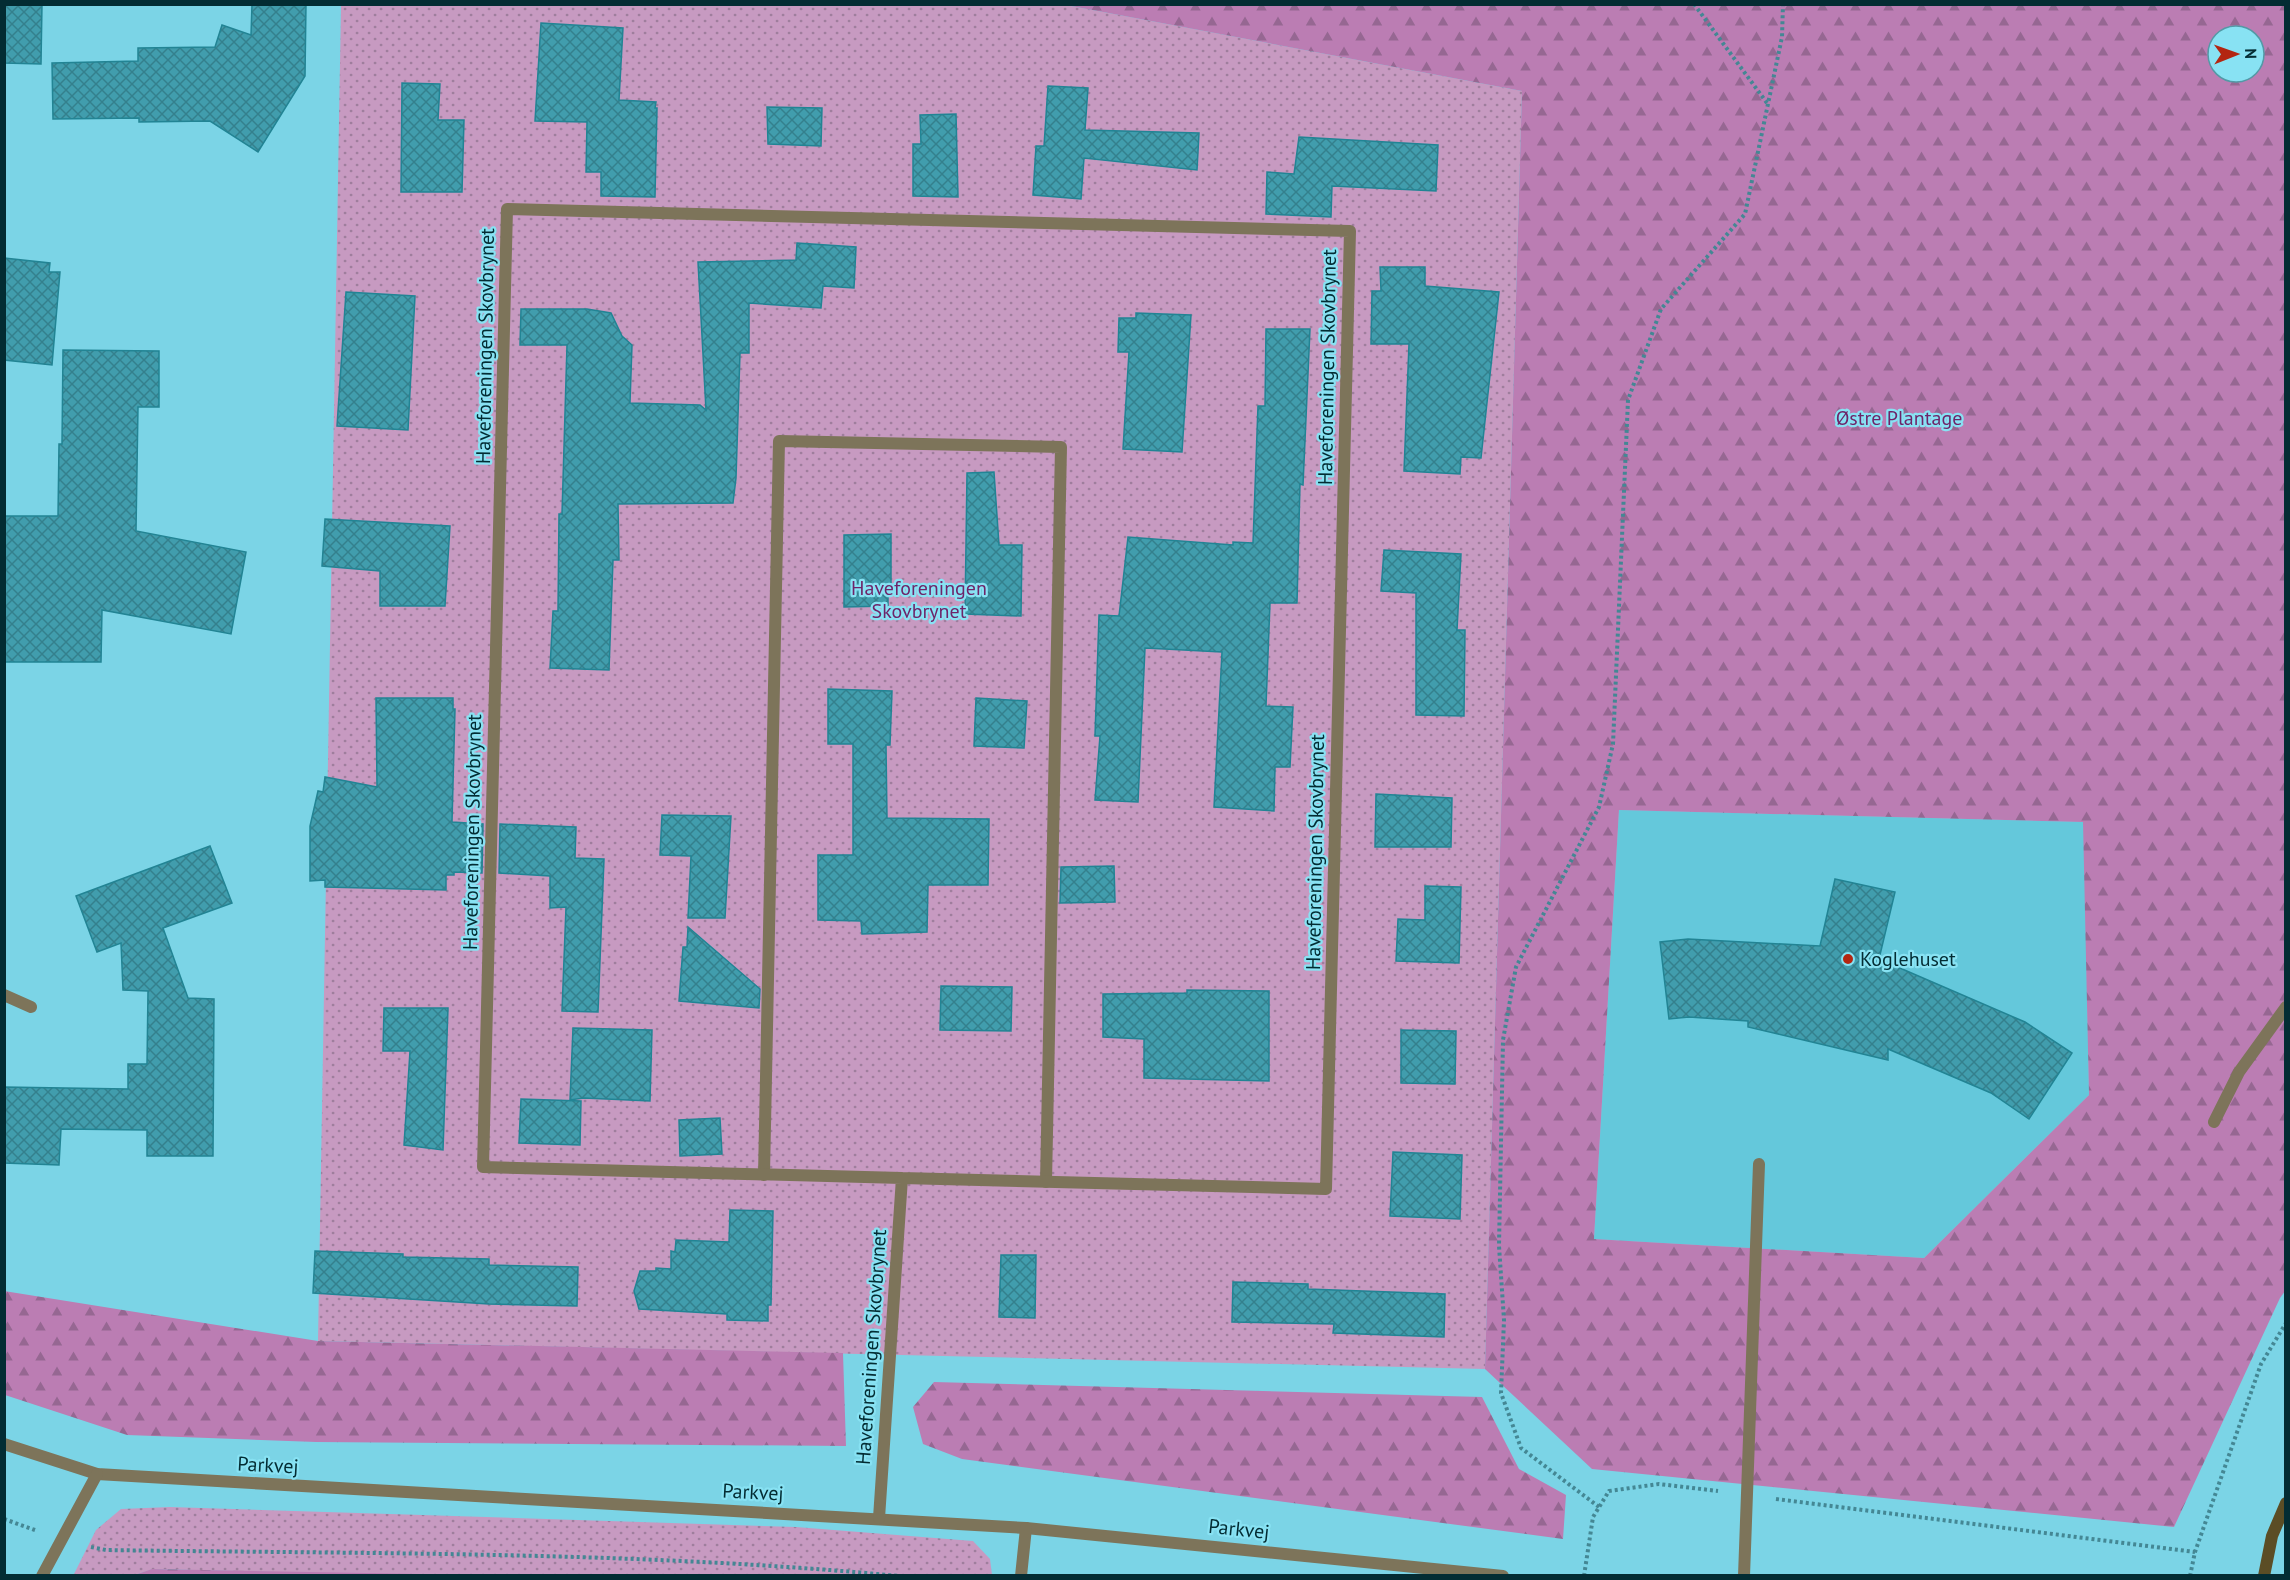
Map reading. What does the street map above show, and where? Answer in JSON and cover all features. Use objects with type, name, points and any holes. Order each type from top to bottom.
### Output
[{"type":"street","name":"Haveforeningen Skovbrynet","points":[[507,209],[1350,231],[1326,1189],[764,1175],[483,1167],[507,209]]},
{"type":"street","points":[[764,1175],[779,441],[1061,447],[1046,1182]]},
{"type":"street","points":[[4,995],[31,1007]]},
{"type":"street","points":[[2214,1122],[2239,1071],[2286,1007]]},
{"type":"street","points":[[1744,1575],[1759,1164]]},
{"type":"street","name":"Haveforeningen Skovbrynet","points":[[879,1518],[902,1178]]},
{"type":"street","name":"Parkvej","points":[[4,1444],[97,1474],[1026,1528],[1503,1575]]},
{"type":"street","points":[[42,1575],[97,1474]]},
{"type":"street","points":[[2264,1575],[2272,1536],[2286,1503]]},
{"type":"street","points":[[1021,1575],[1026,1528]]},
{"type":"path","points":[[1694,4],[1768,103]]},
{"type":"path","points":[[1599,1508],[1521,1448],[1501,1393],[1504,1320],[1499,1246],[1503,1040],[1516,967],[1599,807],[1613,744],[1628,400],[1661,309],[1745,214],[1782,37],[1783,4]]},
{"type":"path","points":[[2190,1575],[2194,1552],[2261,1364],[2286,1323]]},
{"type":"path","points":[[1584,1575],[1593,1517],[1609,1491],[1659,1484],[2194,1552]]},
{"type":"path","points":[[4,1519],[60,1540],[106,1550],[571,1556],[794,1566],[899,1575]]},
{"type":"shaded area","name":"Koglehuset","points":[[1619,810],[2084,822],[2089,1095],[1924,1258],[1594,1239]]},
{"type":"green space","name":"Haveforeningen Skovbrynet","points":[[341,5],[1066,5],[1522,91],[1485,1369],[318,1341]]},
{"type":"green space","name":"Østre Plantage","points":[[1066,5],[2285,5],[2285,1291],[2174,1527],[1592,1469],[1485,1369],[1522,91]],"holes":[[[1619,810],[2083,822],[2089,1095],[1924,1258],[1594,1239]]]},
{"type":"green space","points":[[4,1291],[318,1341],[843,1353],[846,1446],[316,1442],[127,1435],[5,1395]]},
{"type":"green space","points":[[934,1382],[1482,1397],[1519,1469],[1566,1495],[1563,1539],[962,1459],[923,1444],[913,1407]]},
{"type":"green space","points":[[170,1507],[796,1527],[973,1541],[990,1559],[992,1575],[441,1576],[153,1569],[135,1575],[73,1576],[96,1530],[121,1509]]},
{"type":"green space","points":[[152,1569],[421,1574],[441,1575],[135,1575]]},
{"type":"building","points":[[4,4],[42,4],[41,64],[4,63]]},
{"type":"building","points":[[252,4],[306,4],[305,76],[258,152],[210,121],[139,122],[139,118],[53,119],[52,63],[138,61],[138,48],[215,47],[222,25],[251,35]]},
{"type":"building","points":[[541,23],[623,28],[619,100],[656,102],[655,197],[601,196],[601,172],[586,172],[587,122],[535,121]]},
{"type":"building","points":[[402,83],[440,84],[438,120],[464,120],[462,192],[401,192]]},
{"type":"building","points":[[1048,86],[1088,88],[1085,130],[1199,133],[1197,170],[1084,158],[1081,199],[1033,195],[1036,146],[1044,146]]},
{"type":"building","points":[[767,107],[822,108],[821,146],[768,144]]},
{"type":"building","points":[[956,114],[958,197],[913,196],[913,144],[921,144],[920,115]]},
{"type":"building","points":[[1299,137],[1438,145],[1436,191],[1332,186],[1331,217],[1266,214],[1267,172],[1294,174]]},
{"type":"building","points":[[797,243],[856,247],[854,288],[823,286],[821,308],[749,303],[749,353],[740,353],[736,478],[733,503],[618,504],[619,560],[613,560],[609,670],[550,668],[553,611],[558,611],[559,514],[562,514],[567,345],[520,345],[521,309],[587,309],[611,313],[622,336],[632,345],[630,403],[700,405],[706,410],[698,262],[796,260]]},
{"type":"building","points":[[4,258],[50,263],[49,272],[60,272],[52,365],[4,360]]},
{"type":"building","points":[[1380,267],[1425,267],[1425,286],[1499,292],[1481,458],[1461,457],[1460,474],[1404,471],[1409,344],[1371,344],[1372,291],[1381,291]]},
{"type":"building","points":[[346,292],[415,296],[408,430],[337,426]]},
{"type":"building","points":[[1136,313],[1191,315],[1182,452],[1123,449],[1129,352],[1118,352],[1119,318],[1136,318]]},
{"type":"building","points":[[1266,329],[1310,329],[1303,485],[1300,484],[1297,603],[1270,603],[1266,706],[1293,707],[1290,767],[1275,767],[1274,811],[1214,807],[1222,652],[1145,648],[1138,802],[1095,800],[1100,736],[1095,736],[1099,615],[1119,616],[1128,537],[1233,545],[1233,542],[1253,543],[1258,406],[1265,406]]},
{"type":"building","points":[[63,350],[159,351],[159,407],[138,407],[136,531],[246,552],[231,634],[102,610],[101,662],[4,662],[4,516],[58,516],[59,444],[62,444]]},
{"type":"building","points":[[994,472],[999,545],[1022,545],[1021,616],[965,614],[967,473]]},
{"type":"building","points":[[325,519],[450,526],[445,606],[380,606],[380,571],[322,566]]},
{"type":"building","points":[[891,534],[891,588],[888,588],[888,606],[844,607],[844,535]]},
{"type":"building","points":[[1384,550],[1461,554],[1457,630],[1465,630],[1464,716],[1416,715],[1416,593],[1381,591]]},
{"type":"building","points":[[828,689],[892,691],[890,745],[886,745],[887,818],[989,819],[988,885],[928,885],[927,932],[862,934],[861,921],[818,920],[818,855],[853,855],[853,744],[828,744]]},
{"type":"building","points":[[376,698],[453,698],[453,709],[455,709],[452,822],[483,824],[482,873],[454,872],[454,875],[446,875],[446,890],[325,887],[325,880],[310,881],[310,826],[318,791],[323,792],[325,777],[377,787]]},
{"type":"building","points":[[976,698],[1027,701],[1024,748],[974,746]]},
{"type":"building","points":[[1376,794],[1452,798],[1451,847],[1375,847]]},
{"type":"building","points":[[662,815],[731,816],[725,918],[688,918],[691,856],[660,855]]},
{"type":"building","points":[[500,824],[576,827],[575,858],[604,859],[598,1012],[562,1011],[566,907],[550,908],[550,876],[499,873]]},
{"type":"building","points":[[210,846],[232,903],[163,928],[188,998],[214,999],[213,1156],[147,1156],[147,1130],[61,1129],[59,1165],[4,1163],[4,1087],[128,1089],[128,1064],[147,1064],[148,991],[123,990],[121,943],[97,952],[76,896]]},
{"type":"building","points":[[1114,866],[1115,902],[1060,903],[1061,867]]},
{"type":"building","points":[[1835,879],[1895,892],[1879,959],[2025,1022],[2072,1053],[2029,1119],[1991,1093],[1888,1049],[1888,1060],[1748,1027],[1748,1021],[1689,1017],[1669,1019],[1660,942],[1688,939],[1820,946]]},
{"type":"building","points":[[1425,886],[1461,887],[1459,963],[1396,961],[1398,919],[1425,920]]},
{"type":"building","points":[[688,927],[760,989],[759,1008],[679,1001],[683,947],[687,947]]},
{"type":"building","points":[[941,986],[1012,987],[1011,1031],[940,1030]]},
{"type":"building","points":[[1187,990],[1269,991],[1269,1081],[1144,1078],[1144,1039],[1103,1037],[1103,994],[1187,993]]},
{"type":"building","points":[[384,1008],[448,1008],[443,1150],[404,1145],[410,1051],[383,1051]]},
{"type":"building","points":[[573,1028],[652,1030],[650,1101],[584,1098],[570,1100]]},
{"type":"building","points":[[1401,1030],[1456,1031],[1455,1084],[1401,1083]]},
{"type":"building","points":[[521,1099],[581,1101],[580,1145],[519,1143]]},
{"type":"building","points":[[720,1118],[722,1154],[680,1156],[679,1120]]},
{"type":"building","points":[[1393,1152],[1462,1155],[1460,1219],[1390,1216]]},
{"type":"building","points":[[730,1210],[773,1211],[771,1305],[768,1305],[768,1321],[727,1320],[727,1314],[639,1309],[634,1291],[640,1271],[656,1271],[656,1268],[671,1269],[671,1251],[675,1252],[676,1240],[729,1242]]},
{"type":"building","points":[[315,1251],[403,1254],[403,1257],[489,1259],[489,1265],[578,1267],[577,1306],[489,1304],[313,1293]]},
{"type":"building","points":[[1001,1255],[1036,1255],[1035,1318],[999,1317]]},
{"type":"building","points":[[1233,1282],[1308,1284],[1308,1289],[1445,1294],[1444,1337],[1333,1333],[1334,1324],[1232,1322]]},
{"type":"place","name":"Koglehuset","points":[[1848,959]]}]
